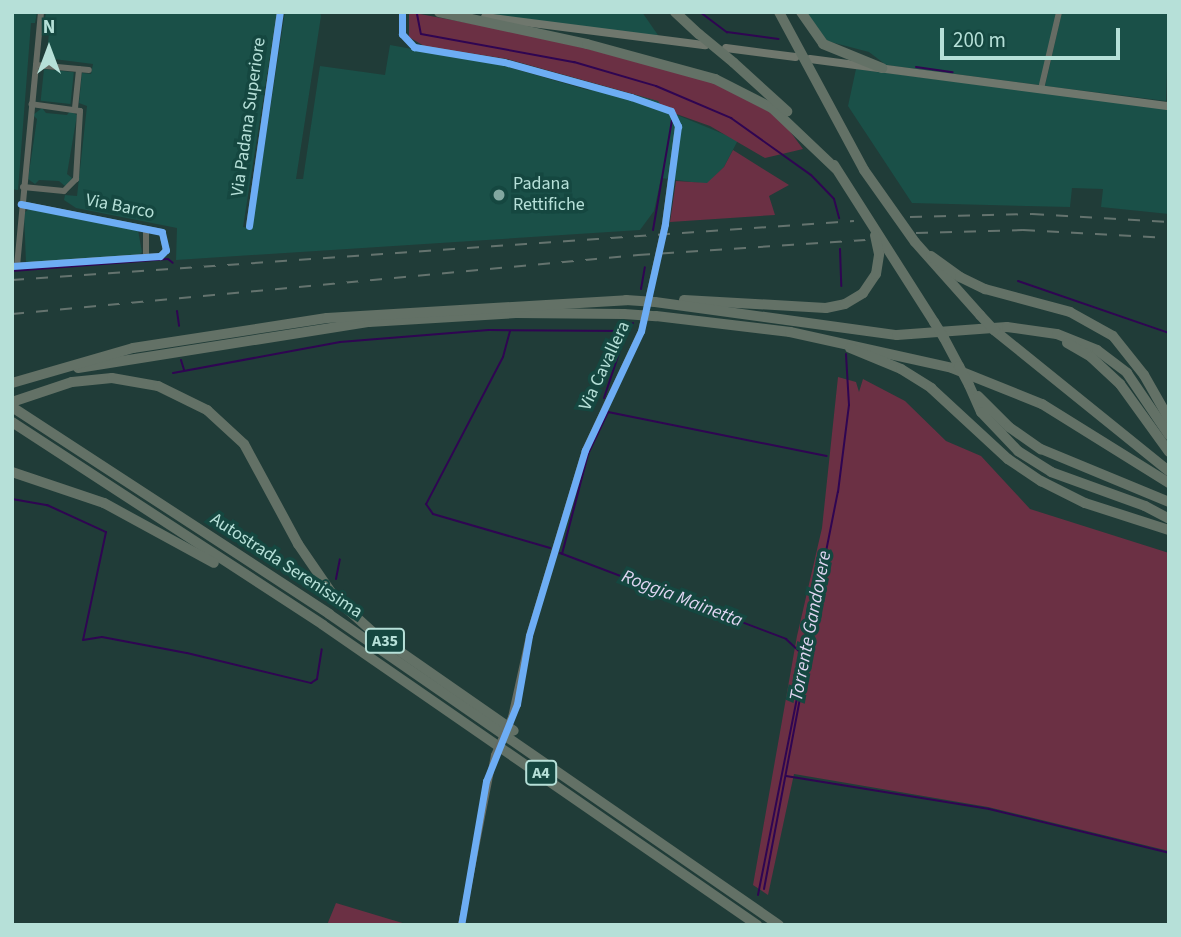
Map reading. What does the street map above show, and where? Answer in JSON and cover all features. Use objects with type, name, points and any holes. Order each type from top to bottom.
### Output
[{"type":"highway","points":[[439,12],[587,44],[715,79],[772,108],[836,169]]},
{"type":"highway","points":[[676,12],[799,122],[836,169],[944,338],[981,412],[1018,451],[1051,472],[1145,506],[1169,519]]},
{"type":"highway","points":[[781,12],[814,83],[864,170],[915,242],[994,330],[1169,471]]},
{"type":"highway","points":[[801,12],[823,44],[882,68]]},
{"type":"highway","points":[[655,302],[710,298],[814,307],[845,304],[870,285],[878,265],[878,244],[864,210]]},
{"type":"highway","points":[[915,242],[960,277],[1070,312],[1113,336],[1144,376],[1169,419]]},
{"type":"highway","points":[[12,383],[133,348],[327,318],[626,300],[897,335],[1007,327],[1057,334],[1107,356],[1135,381],[1169,435]]},
{"type":"highway","points":[[12,390],[93,365],[328,327],[461,315],[656,316],[790,332],[916,358],[1014,391],[1084,428],[1169,484]]},
{"type":"highway","points":[[1007,327],[1056,338],[1091,357],[1132,398],[1169,452]]},
{"type":"highway","points":[[790,332],[858,351],[901,369],[944,400],[1022,470],[1085,503],[1169,530]]},
{"type":"highway","name":"A35","points":[[12,404],[72,382],[113,378],[175,392],[208,410],[244,444],[298,544],[335,597],[375,634],[504,723],[553,765]]},
{"type":"highway","points":[[969,385],[1001,421],[1041,449],[1169,502]]},
{"type":"highway","name":"Autostrada Serenissima","points":[[12,404],[24,415],[553,765],[779,925]]},
{"type":"highway","name":"Autostrada Serenissima","points":[[12,422],[323,625],[757,925]]},
{"type":"highway","points":[[12,472],[123,512],[323,625]]},
{"type":"main road","points":[[445,12],[705,45]]},
{"type":"main road","points":[[726,48],[796,57]]},
{"type":"main road","points":[[810,59],[1169,106]]},
{"type":"street","points":[[41,12],[15,266],[146,257]]},
{"type":"street","name":"Via Padana Superiore","points":[[249,226],[280,12]]},
{"type":"street","name":"Via Cavallera","points":[[402,12],[404,43],[420,49],[504,62],[663,107],[677,117],[678,126],[663,237],[641,331],[585,450],[529,636],[511,717],[494,755],[461,925]]},
{"type":"street","points":[[1041,89],[1059,12]]},
{"type":"street","points":[[36,65],[89,70]]},
{"type":"street","points":[[75,108],[79,69]]},
{"type":"street","points":[[23,187],[64,191],[74,185],[82,116],[75,108],[32,104]]},
{"type":"street","name":"Via Barco","points":[[12,195],[22,201],[162,232],[166,238],[163,255],[146,257],[146,229]]},
{"type":"shaded area","points":[[12,12],[37,12],[35,23],[31,23],[18,190],[12,189]]},
{"type":"shaded area","points":[[46,12],[277,12],[243,227],[252,228],[285,12],[320,12],[321,16],[296,179],[303,179],[320,66],[385,75],[390,45],[501,65],[591,91],[563,75],[659,101],[665,110],[738,140],[724,167],[707,184],[661,178],[654,211],[640,230],[176,260],[177,228],[76,208],[64,200],[65,195],[77,196],[87,106],[79,103],[82,73],[91,74],[93,64],[46,58],[50,26],[44,25]]},
{"type":"shaded area","points":[[409,12],[533,35],[706,79],[778,115],[803,149],[765,158],[710,126],[665,110],[658,101],[507,59],[424,46],[409,37]]},
{"type":"shaded area","points":[[475,12],[642,12],[660,38],[617,33]]},
{"type":"shaded area","points":[[806,12],[1057,12],[1040,85],[886,65],[869,52],[827,41]]},
{"type":"shaded area","points":[[1062,12],[1169,12],[1166,101],[1045,86]]},
{"type":"shaded area","points":[[44,69],[74,72],[70,104],[41,101]]},
{"type":"shaded area","points":[[856,69],[1169,109],[1169,214],[1101,207],[1103,189],[1072,188],[1070,207],[912,203],[848,106]]},
{"type":"shaded area","points":[[42,108],[46,113],[67,115],[70,111],[77,115],[67,174],[72,178],[66,187],[59,181],[39,180],[35,184],[28,179],[37,119],[33,115]]},
{"type":"shaded area","points":[[733,150],[789,185],[769,196],[775,215],[670,222],[676,181],[707,183],[724,167]]},
{"type":"shaded area","points":[[29,209],[138,230],[142,252],[138,256],[26,263],[24,213]]},
{"type":"shaded area","points":[[838,377],[856,382],[859,392],[863,379],[905,401],[946,441],[981,456],[1030,509],[1169,553],[1169,851],[988,807],[794,774],[768,895],[753,885],[797,636],[822,528]]},
{"type":"shaded area","points":[[336,903],[409,925],[327,925]]},
{"type":"waterway","points":[[700,12],[727,32],[779,39]]},
{"type":"waterway","name":"Torrente Gandovere","points":[[417,14],[421,34],[574,62],[656,86],[731,118],[811,175],[834,199],[839,218]]},
{"type":"waterway","points":[[916,67],[953,72]]},
{"type":"waterway","points":[[653,230],[672,120]]},
{"type":"waterway","name":"Torrente Gandovere","points":[[840,249],[841,286]]},
{"type":"waterway","points":[[12,271],[168,259],[173,263]]},
{"type":"waterway","points":[[641,289],[645,267]]},
{"type":"waterway","points":[[1018,281],[1169,333]]},
{"type":"waterway","points":[[177,311],[179,326]]},
{"type":"waterway","points":[[173,373],[340,342],[489,330],[627,331],[633,323]]},
{"type":"waterway","points":[[510,331],[503,357],[426,504],[433,514],[550,548]]},
{"type":"waterway","points":[[604,398],[626,332]]},
{"type":"waterway","name":"Torrente Gandovere","points":[[758,895],[838,492],[849,405],[846,354]]},
{"type":"waterway","points":[[181,360],[184,370]]},
{"type":"waterway","points":[[562,554],[588,454],[608,412],[827,456]]},
{"type":"waterway","points":[[12,499],[47,505],[106,532],[83,640],[102,637],[187,653],[311,683],[317,679],[322,649]]},
{"type":"waterway","name":"Roggia Mainetta","points":[[560,553],[786,639],[800,652]]},
{"type":"waterway","points":[[336,579],[340,559]]},
{"type":"waterway","name":"Roggia Mainetta","points":[[764,889],[807,662]]},
{"type":"waterway","points":[[786,776],[989,809],[1169,853]]},
{"type":"railway","points":[[910,217],[1032,214],[1169,222]]},
{"type":"railway","points":[[12,280],[854,221]]},
{"type":"railway","points":[[916,233],[1023,230],[1169,238]]},
{"type":"railway","points":[[12,314],[638,255],[866,240]]},
{"type":"cycle path","points":[[249,226],[280,12]]},
{"type":"cycle path","points":[[402,12],[402,34],[414,47],[504,62],[631,97],[671,111],[678,126],[665,224],[641,331],[585,450],[529,636],[517,704],[486,781],[461,925]]},
{"type":"cycle path","points":[[12,266],[160,256],[166,250],[162,232],[21,204]]},
{"type":"place","name":"Padana Rettifiche","points":[[499,195]]}]
